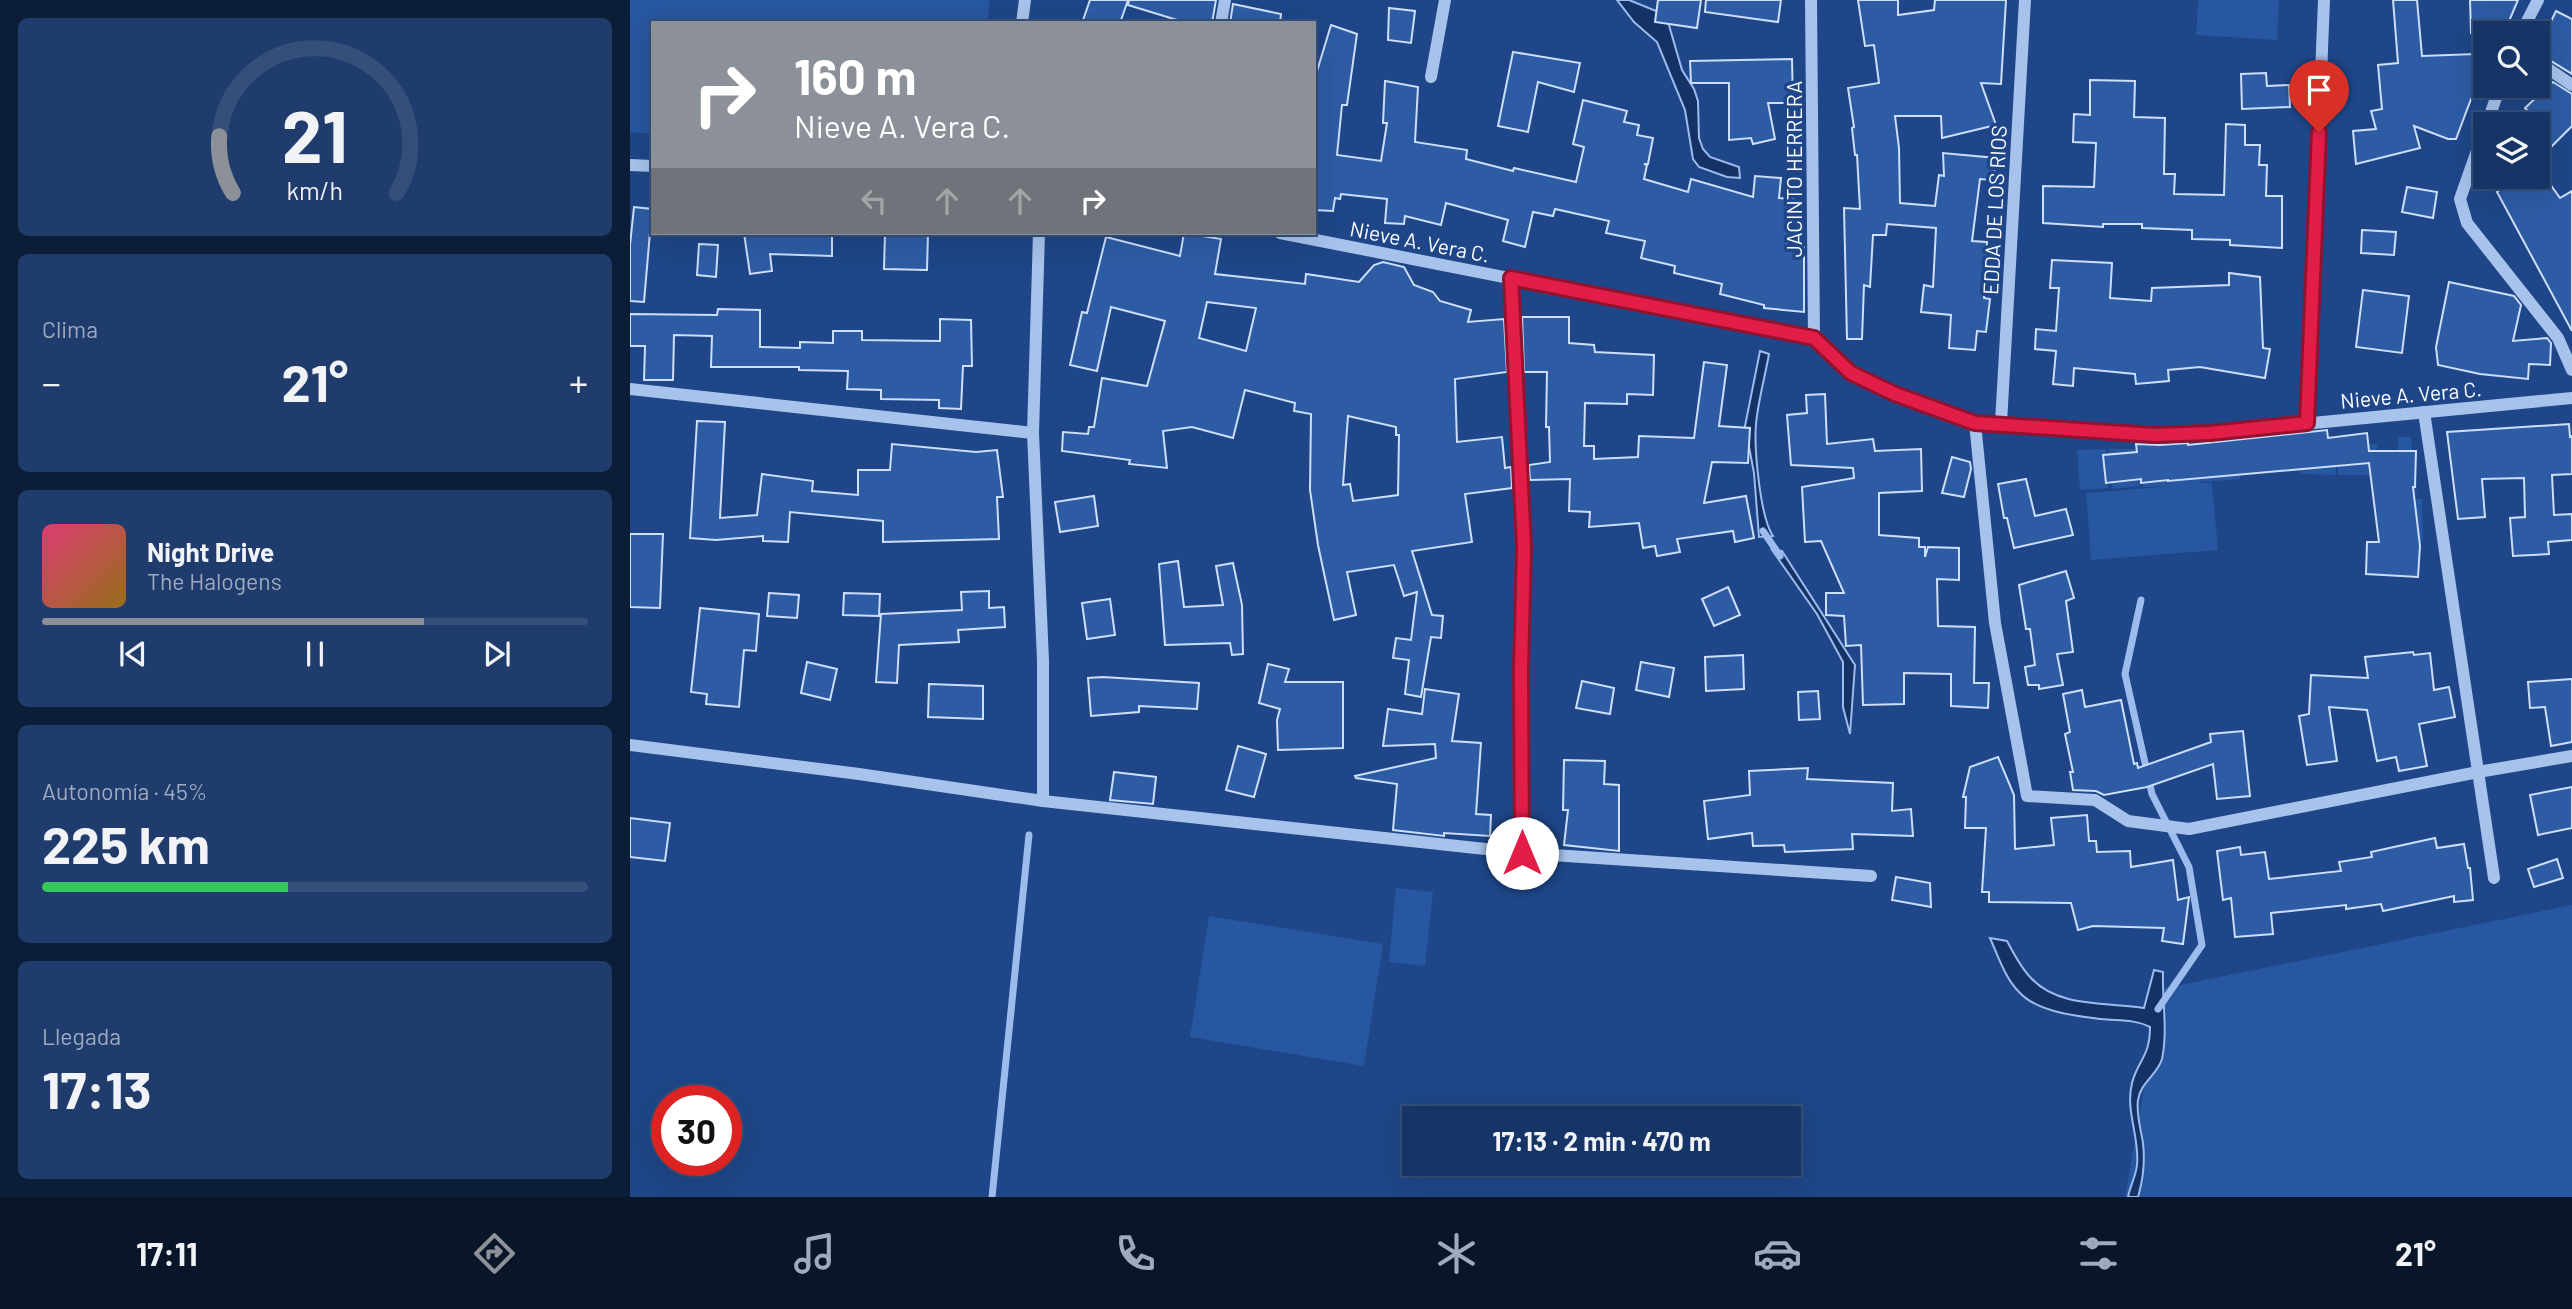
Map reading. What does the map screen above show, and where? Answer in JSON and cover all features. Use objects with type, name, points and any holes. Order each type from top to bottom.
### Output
[{"type":"street","points":[[1022,21],[1025,0]]},
{"type":"street","points":[[1222,21],[1225,0]]},
{"type":"street","points":[[1431,77],[1445,0]]},
{"type":"street","name":"JACINTO HERRERA","points":[[1811,0],[1814,338]]},
{"type":"street","name":"EDDA DE LOS RIOS","points":[[2001,423],[2025,0]]},
{"type":"street","points":[[2307,423],[2324,0]]},
{"type":"street","points":[[2527,21],[2538,0]]},
{"type":"street","points":[[2550,70],[2572,85]]},
{"type":"street","points":[[2473,162],[2460,199],[2468,223],[2558,338],[2572,368]]},
{"type":"street","points":[[630,165],[651,166]]},
{"type":"street","points":[[1039,235],[1033,433],[1043,660],[1043,801]]},
{"type":"street","name":"Nieve A. Vera C.","points":[[1290,235],[1814,338],[1851,373],[1895,394],[1975,423],[2155,435],[2210,433],[2572,398]]},
{"type":"street","points":[[1511,278],[1524,547],[1521,670],[1522,853]]},
{"type":"street","points":[[630,389],[1033,433]]},
{"type":"street","points":[[2424,412],[2494,878]]},
{"type":"street","points":[[1975,423],[1995,623],[2027,796],[2095,800],[2128,821],[2189,829],[2572,756]]},
{"type":"street","points":[[630,745],[1043,801],[1522,853],[1871,876]]},
{"type":"shaded area","points":[[630,0],[990,0],[987,21],[651,21],[651,134],[630,132]]},
{"type":"shaded area","points":[[1617,0],[1629,0],[1666,15],[1682,70],[1698,101],[1699,138],[1703,149],[1710,157],[1739,167],[1740,178],[1727,177],[1699,167],[1693,159],[1685,110],[1657,42],[1634,22]]},
{"type":"shaded area","points":[[2198,0],[2279,0],[2277,40],[2196,35]]},
{"type":"shaded area","points":[[1760,351],[1769,354],[1756,424],[1757,465],[1761,499],[1773,536],[1759,537],[1754,473],[1745,426]]},
{"type":"shaded area","points":[[2398,437],[2411,437],[2417,491],[2375,492],[2399,475]]},
{"type":"shaded area","points":[[2336,444],[2336,475],[2300,474],[2301,445]]},
{"type":"shaded area","points":[[2377,444],[2377,475],[2338,475],[2337,445]]},
{"type":"shaded area","points":[[2140,448],[2239,450],[2240,479],[2201,482],[2199,459],[2200,483],[2212,483],[2218,550],[2091,560],[2086,493],[2172,486],[2143,487]]},
{"type":"shaded area","points":[[2106,449],[2108,488],[2080,490],[2077,450]]},
{"type":"shaded area","points":[[2109,449],[2137,449],[2140,486],[2112,489]]},
{"type":"shaded area","points":[[2386,499],[2422,499],[2423,540],[2387,539]]},
{"type":"shaded area","points":[[1772,550],[1782,551],[1855,665],[1850,734],[1843,707],[1843,662],[1817,614]]},
{"type":"shaded area","points":[[1396,888],[1433,892],[1425,966],[1389,962]]},
{"type":"shaded area","points":[[2572,905],[2572,1197],[2125,1197],[2161,989]]},
{"type":"shaded area","points":[[1209,916],[1383,944],[1364,1066],[1190,1037]]},
{"type":"shaded area","points":[[1990,938],[2007,941],[2021,965],[2042,988],[2055,995],[2084,1002],[2144,1008],[2154,970],[2163,972],[2165,1026],[2162,1059],[2139,1094],[2138,1100],[2144,1156],[2138,1197],[2128,1197],[2137,1155],[2130,1094],[2134,1075],[2146,1052],[2150,1027],[2132,1021],[2101,1019],[2046,1009],[2027,999],[2002,967]]},
{"type":"building","points":[[1090,0],[1128,0],[1121,21],[1083,21]]},
{"type":"building","points":[[1129,0],[1216,0],[1212,21],[1177,21],[1128,5]]},
{"type":"building","points":[[1658,0],[1701,0],[1697,28],[1655,22]]},
{"type":"building","points":[[1706,0],[1781,0],[1778,22],[1705,12]]},
{"type":"building","points":[[1858,0],[1898,0],[1898,15],[1934,10],[1935,0],[2006,0],[2001,84],[1981,83],[1996,125],[1942,138],[1941,116],[1895,116],[1899,148],[1900,203],[1935,206],[1939,175],[1944,176],[1943,153],[1996,158],[1993,180],[1980,179],[1972,241],[1987,242],[1984,298],[1990,299],[1986,332],[1977,331],[1975,350],[1949,348],[1951,315],[1921,312],[1924,285],[1933,287],[1936,228],[1887,224],[1886,235],[1873,235],[1870,287],[1864,285],[1862,339],[1847,339],[1844,208],[1860,209],[1857,155],[1848,88],[1879,83],[1874,45],[1865,46]]},
{"type":"building","points":[[2393,0],[2417,0],[2422,56],[2473,54],[2473,98],[2478,99],[2471,99],[2456,139],[2448,139],[2414,126],[2420,148],[2356,164],[2353,131],[2376,129],[2371,111],[2382,109],[2378,65],[2398,63]]},
{"type":"building","points":[[2470,0],[2518,0],[2509,21],[2473,21],[2471,33]]},
{"type":"building","points":[[1233,4],[1281,14],[1280,21],[1230,21]]},
{"type":"building","points":[[1389,8],[1415,11],[1411,43],[1388,40]]},
{"type":"building","points":[[2556,11],[2572,19],[2572,74],[2550,60],[2550,23]]},
{"type":"building","points":[[1331,25],[1357,34],[1347,105],[1342,105],[1337,155],[1381,161],[1387,123],[1383,123],[1385,81],[1418,87],[1415,142],[1467,150],[1466,159],[1513,171],[1514,168],[1576,182],[1584,147],[1573,144],[1583,100],[1627,111],[1624,122],[1639,125],[1637,135],[1653,138],[1648,164],[1644,164],[1647,165],[1644,179],[1688,192],[1691,179],[1753,197],[1755,176],[1781,178],[1779,198],[1793,199],[1787,243],[1804,244],[1804,312],[1764,308],[1764,305],[1720,294],[1722,284],[1674,273],[1675,266],[1641,258],[1645,241],[1606,233],[1609,221],[1555,209],[1553,216],[1533,212],[1525,247],[1503,241],[1508,220],[1446,203],[1441,225],[1405,216],[1404,224],[1385,223],[1387,199],[1341,194],[1340,199],[1335,198],[1333,211],[1316,210],[1316,74]]},
{"type":"building","points":[[1513,52],[1580,63],[1574,92],[1538,82],[1528,132],[1498,126]]},
{"type":"building","points":[[1792,59],[1793,103],[1768,103],[1775,139],[1753,144],[1751,138],[1729,140],[1729,83],[1691,83],[1690,61]]},
{"type":"building","points":[[2266,73],[2267,86],[2289,85],[2290,107],[2242,109],[2241,74]]},
{"type":"building","points":[[2090,80],[2135,81],[2134,117],[2165,118],[2164,174],[2175,174],[2174,194],[2224,195],[2226,124],[2245,125],[2245,145],[2260,145],[2259,165],[2267,165],[2266,196],[2282,196],[2282,248],[2230,245],[2230,240],[2192,239],[2192,230],[2142,228],[2142,224],[2103,224],[2103,227],[2043,223],[2043,186],[2094,187],[2096,143],[2073,142],[2074,114],[2090,115]]},
{"type":"building","points":[[2553,82],[2572,94],[2572,126],[2550,148],[2550,112],[2529,112],[2525,108],[2536,98],[2550,98],[2550,85]]},
{"type":"building","points":[[2550,184],[2560,198],[2572,191],[2572,331],[2497,192],[2501,189],[2550,189]]},
{"type":"building","points":[[2407,187],[2437,192],[2433,218],[2402,212]]},
{"type":"building","points":[[634,207],[651,209],[644,302],[630,301],[630,245]]},
{"type":"building","points":[[2362,230],[2396,232],[2394,255],[2361,253]]},
{"type":"building","points":[[744,235],[832,235],[832,256],[770,254],[772,271],[750,274]]},
{"type":"building","points":[[885,235],[928,235],[927,270],[884,269]]},
{"type":"building","points":[[1184,235],[1221,239],[1215,274],[1305,284],[1306,274],[1359,282],[1374,265],[1383,262],[1404,267],[1414,285],[1433,292],[1440,301],[1471,310],[1468,322],[1504,319],[1507,372],[1455,379],[1457,442],[1502,437],[1505,468],[1511,467],[1512,488],[1465,494],[1472,542],[1412,551],[1432,615],[1443,616],[1441,638],[1431,637],[1421,697],[1405,694],[1409,660],[1393,658],[1396,638],[1411,640],[1417,592],[1404,596],[1394,565],[1347,572],[1356,615],[1334,620],[1318,545],[1310,490],[1311,414],[1294,411],[1295,403],[1245,390],[1233,438],[1192,427],[1163,431],[1167,468],[1129,464],[1130,460],[1062,451],[1063,432],[1088,434],[1089,427],[1094,427],[1102,378],[1147,386],[1165,321],[1111,307],[1097,371],[1070,365],[1082,312],[1087,313],[1106,237],[1180,256]],"holes":[[[1207,302],[1256,308],[1246,351],[1199,338]],[[1348,416],[1396,427],[1396,435],[1399,435],[1398,495],[1353,501],[1350,484],[1343,485]]]},
{"type":"building","points":[[699,244],[718,245],[716,277],[697,275]]},
{"type":"building","points":[[2052,260],[2112,263],[2110,298],[2151,301],[2152,288],[2229,285],[2229,273],[2260,277],[2263,348],[2270,349],[2265,378],[2200,367],[2168,370],[2169,381],[2136,384],[2135,374],[2074,368],[2073,386],[2053,384],[2056,351],[2035,349],[2036,329],[2056,331],[2059,288],[2050,288]]},
{"type":"building","points":[[2449,282],[2514,296],[2521,305],[2513,341],[2547,338],[2551,343],[2550,365],[2529,364],[2528,379],[2480,374],[2438,365],[2436,347]]},
{"type":"building","points":[[2363,290],[2409,296],[2402,353],[2356,347]]},
{"type":"building","points":[[718,309],[760,310],[760,347],[800,348],[800,342],[833,343],[833,331],[862,331],[862,340],[940,341],[940,319],[971,320],[972,366],[963,366],[961,409],[939,408],[939,400],[881,399],[881,390],[847,389],[848,371],[799,370],[799,367],[711,367],[712,336],[674,335],[673,380],[644,380],[645,346],[630,346],[630,314],[717,315]]},
{"type":"building","points":[[1522,317],[1569,317],[1569,343],[1594,345],[1595,352],[1654,355],[1653,395],[1627,394],[1627,404],[1585,403],[1584,446],[1594,446],[1594,459],[1638,457],[1639,436],[1694,438],[1704,362],[1727,365],[1719,426],[1750,428],[1748,463],[1712,462],[1704,503],[1746,496],[1754,538],[1735,542],[1733,531],[1677,539],[1680,552],[1657,556],[1655,546],[1643,548],[1639,523],[1589,527],[1590,512],[1569,511],[1570,479],[1530,480],[1529,465],[1550,462],[1549,427],[1546,427],[1547,372],[1524,372]]},
{"type":"building","points":[[1825,394],[1827,444],[1873,439],[1875,451],[1921,449],[1922,491],[1879,493],[1879,535],[1919,538],[1919,547],[1925,547],[1925,557],[1928,547],[1959,548],[1959,580],[1937,579],[1938,626],[1975,627],[1974,683],[1989,683],[1988,708],[1951,706],[1951,674],[1904,673],[1904,704],[1863,705],[1861,645],[1846,646],[1844,616],[1826,615],[1826,593],[1844,593],[1821,541],[1805,542],[1802,487],[1854,478],[1853,468],[1791,465],[1787,415],[1807,413],[1806,395]]},
{"type":"building","points":[[697,421],[725,422],[720,518],[757,515],[762,474],[813,481],[812,491],[858,495],[858,470],[890,470],[892,444],[976,452],[997,450],[1003,497],[997,497],[999,539],[883,542],[883,521],[790,512],[788,542],[763,541],[763,536],[716,540],[690,538]]},
{"type":"building","points":[[2569,424],[2570,437],[2572,436],[2572,474],[2552,475],[2554,515],[2572,514],[2572,540],[2548,542],[2549,554],[2513,556],[2510,518],[2525,517],[2524,478],[2482,479],[2485,517],[2458,519],[2447,432]]},
{"type":"building","points":[[2327,430],[2328,438],[2367,433],[2369,451],[2416,451],[2413,487],[2420,546],[2418,577],[2366,574],[2367,542],[2379,542],[2369,463],[2168,481],[2141,483],[2141,479],[2106,483],[2103,455],[2137,452],[2136,444],[2188,445]]},
{"type":"building","points":[[1952,457],[1970,462],[1971,469],[1964,497],[1942,493]]},
{"type":"building","points":[[2026,479],[2035,516],[2066,509],[2073,535],[2014,548],[2007,518],[2004,518],[1998,484]]},
{"type":"building","points":[[1094,496],[1098,526],[1060,532],[1055,502]]},
{"type":"building","points":[[630,534],[663,534],[660,608],[630,607]]},
{"type":"building","points":[[1178,561],[1184,607],[1223,605],[1216,566],[1233,563],[1242,605],[1243,654],[1232,655],[1230,643],[1165,645],[1159,564]]},
{"type":"building","points":[[2066,571],[2074,598],[2066,601],[2073,652],[2057,654],[2063,685],[2039,689],[2039,685],[2028,685],[2025,667],[2035,665],[2030,629],[2026,629],[2019,585]]},
{"type":"building","points":[[1728,587],[1740,615],[1714,626],[1702,599]]},
{"type":"building","points":[[989,591],[989,608],[1004,607],[1005,627],[958,630],[959,642],[899,645],[897,683],[876,682],[881,614],[962,610],[961,592]]},
{"type":"building","points":[[769,593],[799,595],[797,618],[767,616]]},
{"type":"building","points":[[844,593],[880,594],[879,616],[843,615]]},
{"type":"building","points":[[1110,599],[1115,635],[1087,639],[1082,603]]},
{"type":"building","points":[[700,608],[759,614],[756,651],[744,650],[739,707],[706,704],[707,694],[691,692]]},
{"type":"building","points":[[2413,652],[2414,655],[2430,653],[2434,690],[2449,687],[2455,717],[2419,724],[2427,766],[2399,771],[2396,757],[2377,761],[2367,710],[2329,707],[2337,761],[2307,765],[2299,716],[2309,714],[2311,675],[2368,678],[2365,657]]},
{"type":"building","points":[[1743,655],[1744,689],[1706,691],[1705,657]]},
{"type":"building","points":[[807,662],[837,669],[830,700],[801,693]]},
{"type":"building","points":[[1641,662],[1674,668],[1669,697],[1636,690]]},
{"type":"building","points":[[1268,664],[1289,669],[1285,682],[1343,682],[1343,748],[1278,750],[1277,720],[1280,709],[1259,703]]},
{"type":"building","points":[[1088,678],[1199,683],[1197,709],[1139,706],[1139,712],[1091,716]]},
{"type":"building","points":[[2572,679],[2572,742],[2551,746],[2545,707],[2530,708],[2528,682]]},
{"type":"building","points":[[1582,681],[1614,688],[1610,714],[1576,708]]},
{"type":"building","points":[[929,684],[983,686],[983,719],[928,717]]},
{"type":"building","points":[[1425,689],[1459,694],[1452,741],[1481,743],[1476,814],[1491,815],[1490,836],[1444,833],[1444,836],[1393,830],[1397,784],[1355,776],[1436,758],[1435,744],[1383,746],[1388,709],[1422,714]]},
{"type":"building","points":[[2082,690],[2085,707],[2121,700],[2134,764],[2137,763],[2138,768],[2211,742],[2210,734],[2243,731],[2250,796],[2217,799],[2213,764],[2147,787],[2104,795],[2096,791],[2073,790],[2070,772],[2073,772],[2065,734],[2070,732],[2063,694]]},
{"type":"building","points":[[1818,691],[1820,719],[1799,720],[1798,692]]},
{"type":"building","points":[[1238,746],[1266,754],[1254,797],[1226,790]]},
{"type":"building","points":[[1998,757],[2014,795],[2015,849],[2054,845],[2051,818],[2087,815],[2089,841],[2096,841],[2097,852],[2130,851],[2131,867],[2173,860],[2178,900],[2189,897],[2183,944],[2162,941],[2164,928],[2093,926],[2078,930],[2071,903],[1989,902],[1989,892],[1982,892],[1986,828],[1965,828],[1966,797],[1963,797],[1970,767]]},
{"type":"building","points":[[1564,760],[1605,761],[1604,784],[1619,785],[1619,851],[1564,845],[1568,810],[1563,810]]},
{"type":"building","points":[[1808,768],[1807,779],[1893,783],[1892,811],[1911,809],[1913,836],[1852,834],[1853,849],[1785,852],[1784,845],[1753,846],[1752,833],[1708,839],[1704,801],[1750,795],[1749,771]]},
{"type":"building","points":[[1114,772],[1156,777],[1153,804],[1110,800]]},
{"type":"building","points":[[2572,787],[2572,828],[2538,835],[2530,795]]},
{"type":"building","points":[[630,818],[670,823],[665,861],[630,857]]},
{"type":"building","points":[[2435,838],[2437,848],[2464,844],[2470,868],[2473,900],[2454,902],[2454,896],[2383,911],[2381,904],[2346,909],[2346,905],[2271,913],[2273,934],[2235,937],[2231,898],[2223,900],[2217,851],[2240,847],[2241,855],[2265,852],[2269,879],[2341,871],[2339,862],[2372,857],[2371,852]]},
{"type":"building","points":[[2557,859],[2563,878],[2534,887],[2528,869]]},
{"type":"building","points":[[1896,877],[1930,883],[1931,907],[1892,900]]},
{"type":"waterway","points":[[1763,531],[1780,556]]},
{"type":"waterway","points":[[2141,600],[2125,674],[2152,794],[2189,867],[2202,945],[2158,1009]]},
{"type":"waterway","points":[[992,1197],[1029,835]]},
{"type":"route","points":[[1522,853],[1521,670],[1524,547],[1511,278],[1814,338],[1851,373],[1929,408],[1975,423],[2155,435],[2210,433],[2307,423],[2319,132]]}]
